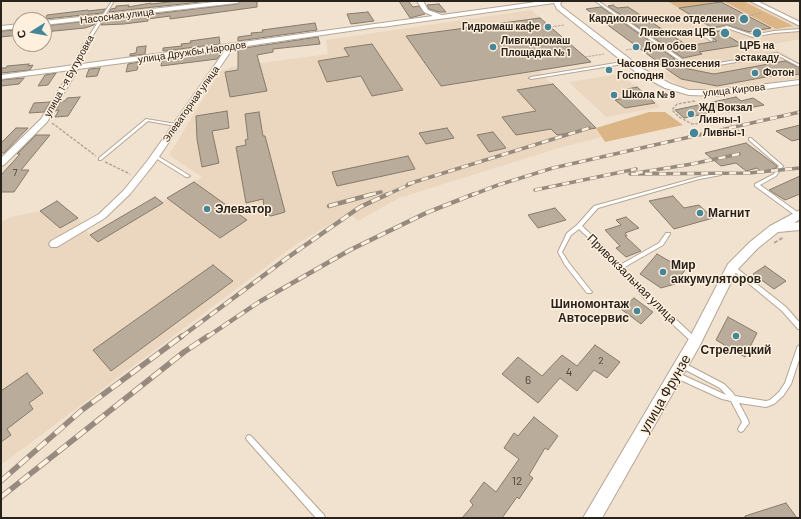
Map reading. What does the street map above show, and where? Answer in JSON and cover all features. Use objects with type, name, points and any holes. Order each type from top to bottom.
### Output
[{"type":"street","name":"Насосная улица","points":[[52,22],[102,18],[237,1]]},
{"type":"street","points":[[419,20],[425,16],[424,9],[420,1]]},
{"type":"street","points":[[753,1],[800,24]]},
{"type":"street","points":[[382,25],[539,4],[558,4]]},
{"type":"street","name":"улица Кирова","points":[[558,4],[615,52],[644,74],[660,83],[676,89],[695,93],[717,93],[800,82]]},
{"type":"street","points":[[424,9],[441,17]]},
{"type":"street","name":"улица Дружбы Народов","points":[[1,77],[230,47],[382,25]]},
{"type":"street","points":[[1,28],[12,27]]},
{"type":"street","name":"Элеваторная улица","points":[[54,244],[102,216],[127,192],[153,159],[230,47]]},
{"type":"street","name":"улица 1-я Бутуровка","points":[[1,163],[44,120],[75,68]]},
{"type":"street","name":"улица Фрунзе","points":[[592,518],[695,341],[732,267],[754,245],[774,229],[799,218]]},
{"type":"lane","name":"улица 1-я Бутуровка","points":[[75,68],[85,45],[112,1]]},
{"type":"lane","points":[[596,1],[687,64]]},
{"type":"lane","points":[[711,40],[700,32],[727,27],[753,36],[774,32],[800,30]]},
{"type":"lane","points":[[713,65],[777,54],[800,66]]},
{"type":"lane","points":[[531,78],[628,62]]},
{"type":"lane","points":[[100,159],[147,120],[176,125]]},
{"type":"lane","points":[[750,139],[781,166],[775,175],[757,185],[799,218]]},
{"type":"lane","points":[[153,159],[188,176]]},
{"type":"lane","name":"Привокзальная улица","points":[[695,341],[645,295],[598,244],[579,226],[596,208],[699,178],[720,174]]},
{"type":"lane","points":[[579,226],[569,234],[560,252],[567,264],[589,292]]},
{"type":"lane","points":[[620,267],[661,244],[668,234]]},
{"type":"lane","points":[[732,267],[784,308],[800,327]]},
{"type":"lane","points":[[678,370],[724,397],[766,404],[778,399],[788,384],[800,348]]},
{"type":"lane","points":[[678,370],[722,386],[734,399],[745,420],[744,426],[741,429]]},
{"type":"lane","points":[[249,438],[321,518]]},
{"type":"path","points":[[748,16],[764,13]]},
{"type":"path","points":[[551,27],[564,25]]},
{"type":"path","points":[[585,57],[615,52]]},
{"type":"path","points":[[699,100],[677,104],[672,110],[679,118],[692,124],[726,121],[750,139]]},
{"type":"path","points":[[44,120],[49,121],[100,159],[138,178]]},
{"type":"shaded area","points":[[607,1],[748,1],[800,27],[800,39],[769,45],[800,63],[800,78],[717,90],[697,90],[682,87],[657,73],[670,71],[586,9],[613,5]]},
{"type":"shaded area","points":[[667,1],[723,1],[679,8]]},
{"type":"shaded area","points":[[723,1],[743,1],[793,26],[776,29]]},
{"type":"shaded area","points":[[531,10],[591,62],[539,71],[596,128],[602,137],[562,147],[399,198],[358,221],[349,213],[295,245],[1,465],[1,222],[11,217],[40,211],[57,201],[78,218],[90,235],[161,202],[202,177],[169,155],[220,71],[232,67],[328,54],[326,40]]},
{"type":"shaded area","name":"Школа № 9","points":[[620,74],[661,107],[606,117],[569,82]]},
{"type":"shaded area","points":[[649,112],[665,112],[683,125],[605,142],[596,128]]},
{"type":"building","points":[[209,1],[109,12],[111,9],[116,8],[116,6],[129,5],[128,7],[151,3]]},
{"type":"building","points":[[241,1],[257,1],[257,7],[170,19],[170,16],[148,19],[148,21],[101,25],[104,20],[237,4]]},
{"type":"building","points":[[399,1],[408,1],[413,7],[419,6],[425,14],[410,18]]},
{"type":"building","points":[[721,2],[771,28],[749,32],[727,25],[713,28],[679,8]]},
{"type":"building","points":[[439,4],[446,12],[439,12],[429,9],[427,5]]},
{"type":"building","points":[[613,5],[617,8],[628,7],[688,46],[717,41],[707,34],[719,31],[743,45],[699,52],[702,54],[683,58],[608,6]]},
{"type":"building","points":[[601,7],[675,59],[658,62],[586,9]]},
{"type":"building","points":[[105,9],[102,13],[52,18],[52,14]]},
{"type":"building","points":[[368,12],[374,21],[351,24],[347,14]]},
{"type":"building","name":"Ливгидромаш Площадка № 1","points":[[540,18],[591,62],[441,86],[406,36]]},
{"type":"building","points":[[97,20],[94,25],[85,28],[52,31],[52,25]]},
{"type":"building","points":[[315,23],[317,30],[238,41],[238,37],[252,35],[251,33],[263,32],[262,30]]},
{"type":"building","points":[[12,30],[12,36],[1,37],[1,31]]},
{"type":"building","points":[[219,37],[220,44],[163,51],[163,48],[182,46],[181,44],[191,43],[190,41]]},
{"type":"building","points":[[318,37],[320,44],[273,49],[273,52],[257,55],[267,91],[230,97],[225,72],[238,70],[238,49]]},
{"type":"building","points":[[372,44],[403,90],[372,96],[361,76],[327,82],[318,61],[349,56],[344,48]]},
{"type":"building","points":[[146,46],[145,54],[130,56],[130,54],[136,53],[137,47]]},
{"type":"building","points":[[220,51],[220,55],[217,59],[161,66],[162,59]]},
{"type":"building","points":[[785,61],[800,68],[800,74],[782,74],[717,86],[681,79],[658,63],[714,74]]},
{"type":"building","points":[[139,62],[137,70],[126,72],[128,64]]},
{"type":"building","points":[[29,64],[28,66],[33,65],[30,70],[1,73],[1,68],[6,68],[7,66]]},
{"type":"building","points":[[100,68],[97,76],[86,77],[89,69]]},
{"type":"building","points":[[56,73],[48,85],[38,86],[45,75]]},
{"type":"building","points":[[24,78],[19,84],[1,86],[1,80]]},
{"type":"building","points":[[553,84],[596,128],[557,135],[551,129],[516,135],[502,117],[536,111],[517,90]]},
{"type":"building","points":[[637,87],[655,103],[625,108],[615,100],[631,97],[623,90]]},
{"type":"building","points":[[80,97],[68,116],[55,117],[59,110],[55,111],[61,101],[65,101],[67,98]]},
{"type":"building","points":[[736,97],[741,101],[753,98],[764,105],[728,112],[725,110],[684,118],[675,110]]},
{"type":"building","points":[[50,102],[44,112],[29,113],[34,103]]},
{"type":"building","points":[[227,111],[229,128],[212,131],[219,163],[202,167],[197,139],[196,116]]},
{"type":"building","points":[[259,112],[263,136],[265,136],[285,212],[271,216],[265,213],[263,199],[246,203],[236,147],[246,145],[245,140],[248,139],[245,114]]},
{"type":"building","points":[[800,125],[800,139],[792,141],[776,131]]},
{"type":"building","points":[[16,128],[28,128],[4,153],[1,153],[1,143]]},
{"type":"building","points":[[447,128],[454,138],[426,144],[419,133]]},
{"type":"building","points":[[493,132],[506,148],[489,152],[477,135]]},
{"type":"building","points":[[36,135],[50,135],[21,170],[29,170],[14,192],[1,192],[1,175],[20,154],[17,154]]},
{"type":"building","points":[[746,143],[777,166],[776,168],[762,172],[757,168],[746,171],[736,163],[721,166],[705,153]]},
{"type":"building","points":[[408,156],[415,169],[337,186],[332,172]]},
{"type":"building","points":[[800,176],[800,194],[785,200],[769,190]]},
{"type":"building","name":"Элеватор","points":[[194,182],[247,220],[220,238],[167,198]]},
{"type":"building","points":[[673,196],[684,208],[699,205],[713,218],[674,229],[649,201]]},
{"type":"building","points":[[155,197],[163,203],[98,242],[90,235]]},
{"type":"building","points":[[57,201],[78,218],[60,228],[40,211]]},
{"type":"building","points":[[555,208],[566,220],[538,228],[528,215]]},
{"type":"building","points":[[626,217],[639,228],[625,233],[627,236],[625,236],[641,251],[626,257],[616,248],[620,246],[605,230],[621,225],[616,220]]},
{"type":"building","name":"Мир аккумуляторов","points":[[657,254],[685,270],[675,284],[661,288],[640,274]]},
{"type":"building","points":[[213,265],[233,281],[111,371],[93,350]]},
{"type":"building","points":[[765,266],[786,281],[774,289],[753,274]]},
{"type":"building","name":"Шиномонтаж Автосервис","points":[[634,298],[653,312],[641,324],[621,309]]},
{"type":"building","name":"Стрелецкий","points":[[728,317],[757,333],[745,357],[716,340]]},
{"type":"building","points":[[595,345],[620,362],[607,378],[594,370],[577,391],[560,378],[538,403],[502,374],[518,357],[542,376],[562,355],[577,366]]},
{"type":"building","points":[[27,373],[43,393],[29,403],[33,409],[7,429],[11,435],[1,442],[1,391]]},
{"type":"building","points":[[534,417],[558,436],[548,450],[545,448],[529,475],[533,478],[519,499],[517,497],[502,518],[462,518],[473,505],[470,501],[484,482],[496,492],[519,459],[504,448],[514,433],[518,436]]},
{"type":"building","points":[[786,503],[797,518],[745,518],[745,516]]},
{"type":"railway","points":[[472,195],[498,185],[553,168],[800,112]]},
{"type":"railway","points":[[408,184],[589,128]]},
{"type":"railway","points":[[739,154],[692,164],[630,174],[749,173],[800,168]]},
{"type":"railway","points":[[535,190],[636,169]]},
{"type":"railway","points":[[386,195],[413,183]]},
{"type":"railway","points":[[373,194],[381,192]]},
{"type":"railway","points":[[329,206],[373,194]]},
{"type":"railway","points":[[369,195],[373,194]]},
{"type":"railway","points":[[181,337],[287,258],[360,207],[388,194]]},
{"type":"railway","points":[[207,337],[259,302],[350,250],[426,213],[474,194]]},
{"type":"railway","points":[[1,481],[82,410],[182,336]]},
{"type":"railway","points":[[1,497],[184,352],[208,336]]},
{"type":"place","name":"Кардиологическое отделение","points":[[744,19]]},
{"type":"place","name":"Гидромаш кафе","points":[[548,27]]},
{"type":"place","name":"Ливенская ЦРБ","points":[[725,33]]},
{"type":"place","name":"ЦРБ на эстакаду","points":[[757,33]]},
{"type":"place","name":"Ливгидромаш Площадка № 1","points":[[493,47]]},
{"type":"place","name":"Дом обоев","points":[[636,47]]},
{"type":"place","name":"Часовня Вознесения Господня","points":[[609,70]]},
{"type":"place","name":"Фотон","points":[[755,73]]},
{"type":"place","name":"Школа № 9","points":[[614,95]]},
{"type":"place","name":"ЖД Вокзал Ливны-1","points":[[691,114]]},
{"type":"place","name":"Ливны-1","points":[[694,133]]},
{"type":"place","name":"Элеватор","points":[[207,209]]},
{"type":"place","name":"Магнит","points":[[700,213]]},
{"type":"place","name":"Мир аккумуляторов","points":[[663,272]]},
{"type":"place","name":"Шиномонтаж Автосервис","points":[[637,311]]},
{"type":"place","name":"Стрелецкий","points":[[736,336]]}]
